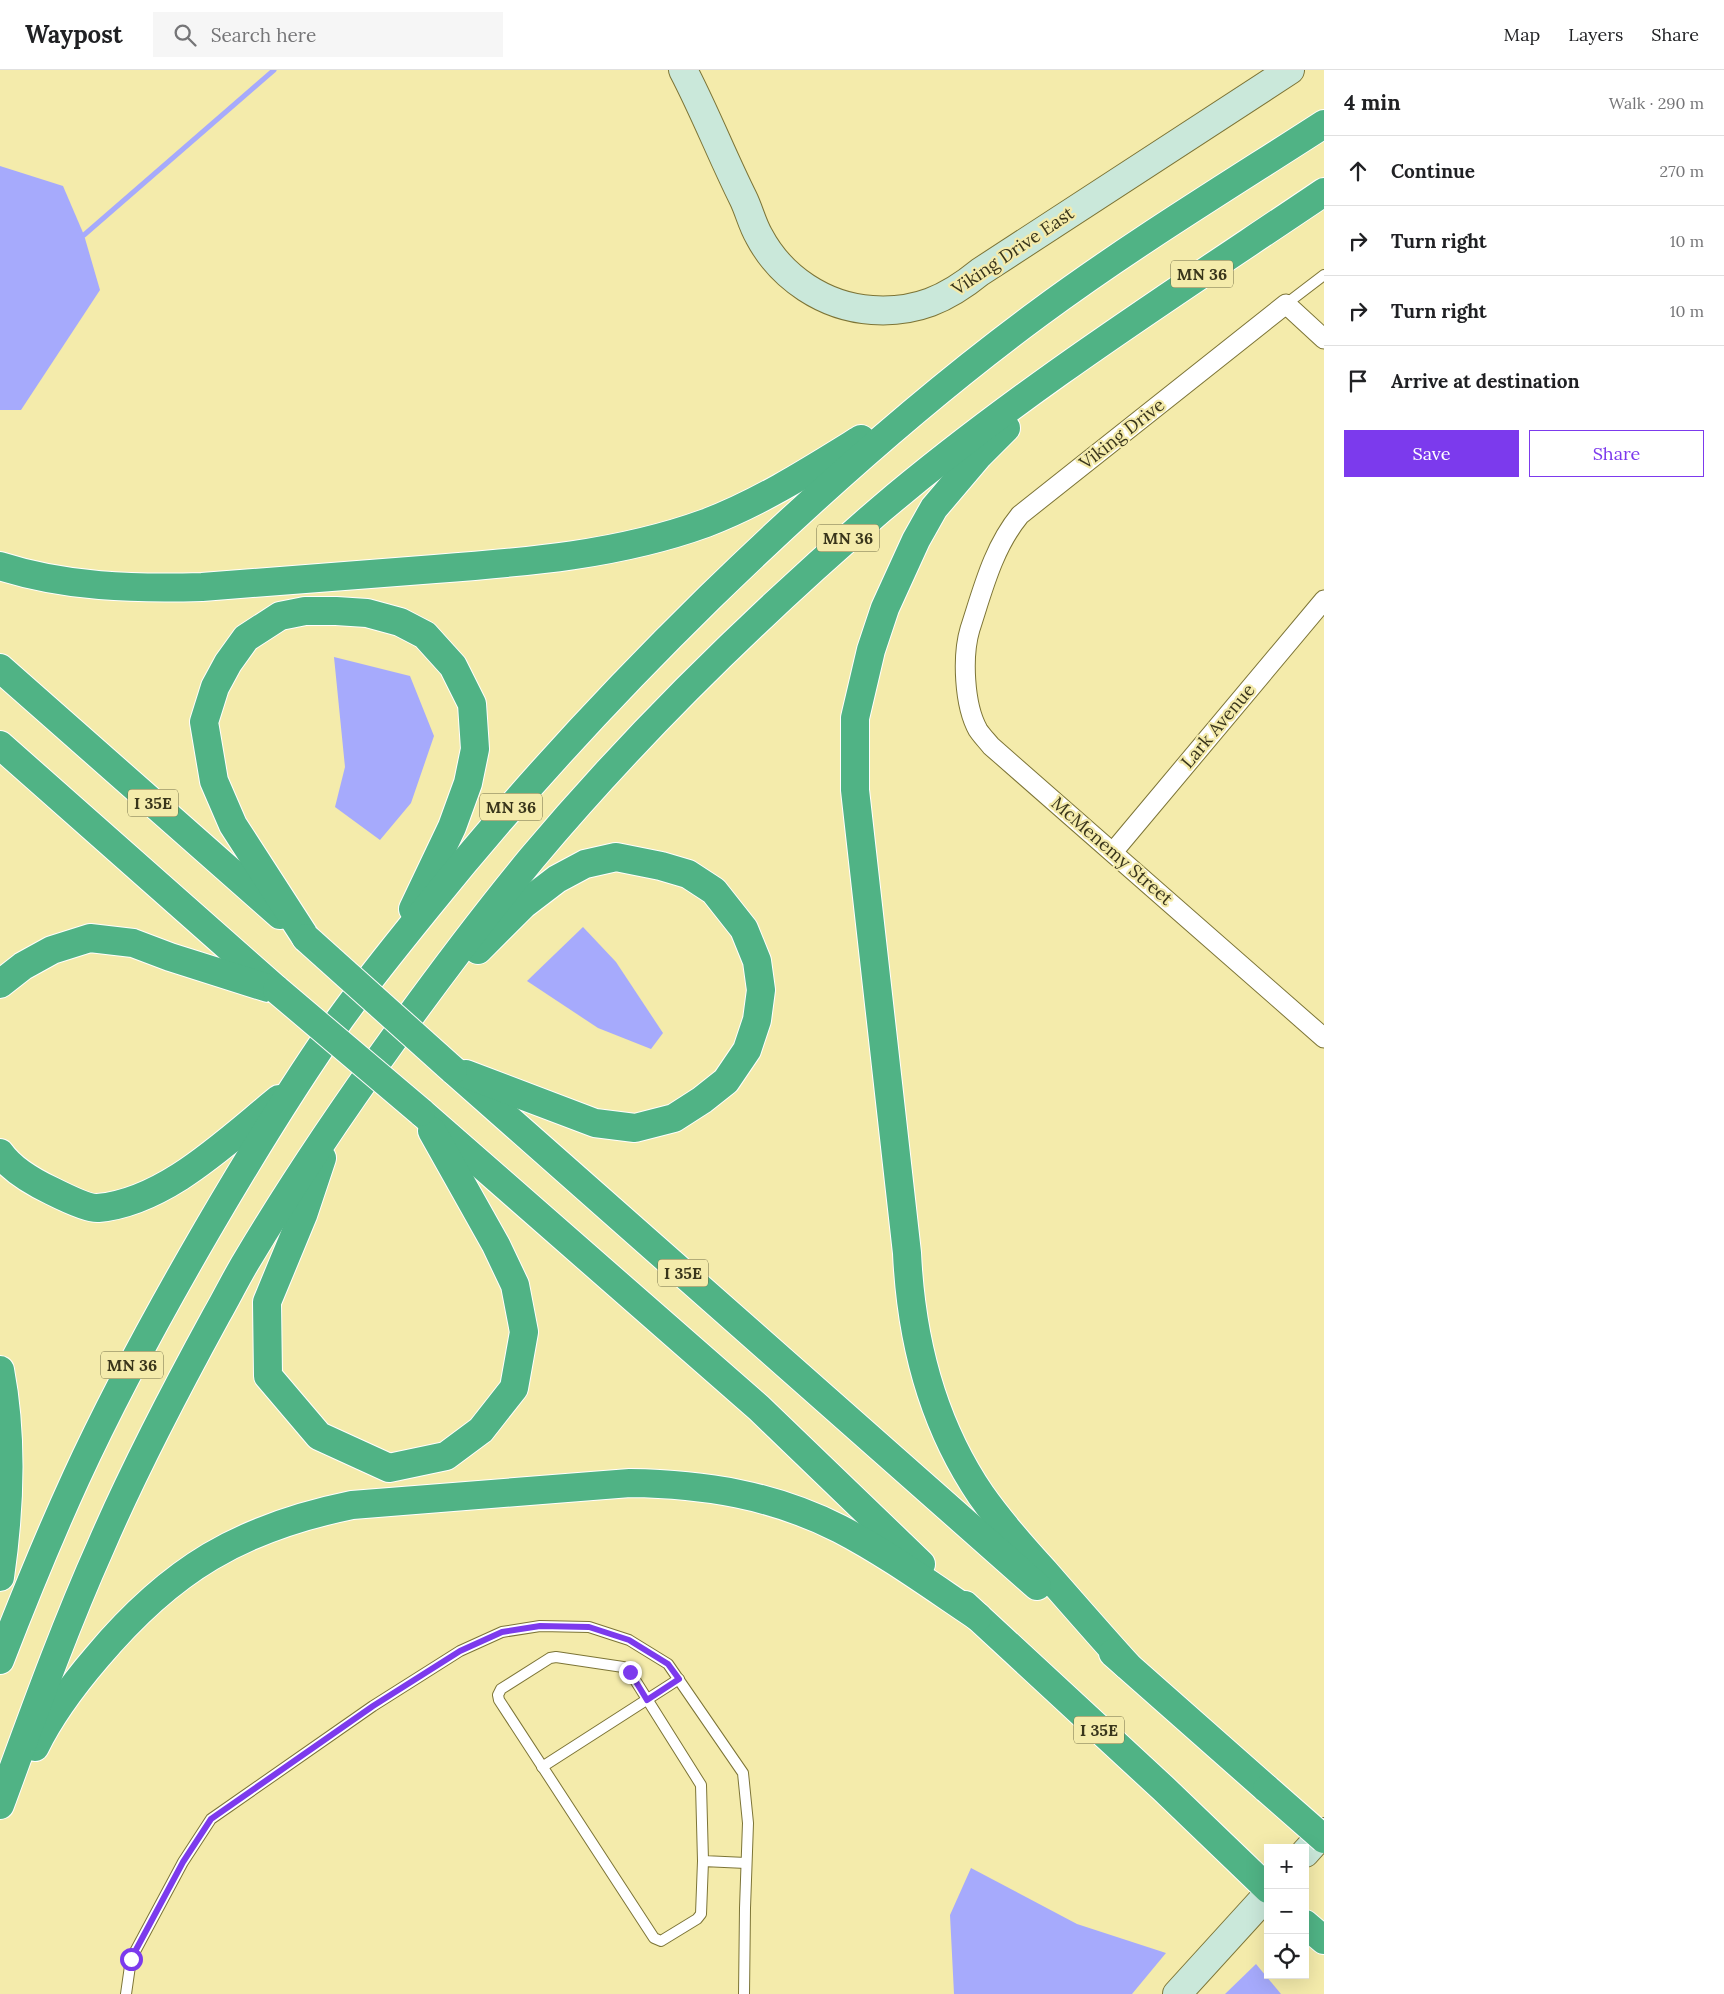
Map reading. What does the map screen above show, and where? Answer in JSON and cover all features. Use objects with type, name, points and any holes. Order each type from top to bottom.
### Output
[{"type":"highway","name":"MN 36","points":[[0,1660],[33,1577],[77,1476],[142,1347],[238,1176],[342,1018],[465,860],[539,774],[656,650],[818,495],[935,394],[1036,315],[1105,265],[1324,124]]},
{"type":"highway","name":"MN 36","points":[[0,1805],[62,1638],[101,1545],[189,1364],[245,1263],[334,1121],[483,919],[592,789],[684,692],[814,568],[883,508],[954,450],[1079,357],[1324,192]]},
{"type":"highway","points":[[1079,357],[979,455],[934,508],[916,540],[886,608],[871,650],[855,718],[855,790],[905,1233],[908,1289],[924,1372],[938,1414],[950,1440],[981,1495],[1009,1532],[1126,1665]]},
{"type":"highway","points":[[0,566],[60,580],[112,587],[153,589],[202,587],[519,562],[600,552],[654,540],[706,523],[756,501],[805,475],[935,394]]},
{"type":"highway","points":[[306,938],[233,825],[214,781],[204,722],[215,687],[228,663],[246,638],[280,616],[305,611],[367,613],[400,622],[425,635],[453,666],[472,704],[475,749],[468,783],[452,827],[394,949]]},
{"type":"highway","name":"I 35E","points":[[0,668],[1324,1839]]},
{"type":"highway","name":"I 35E","points":[[0,745],[271,987],[426,1118],[759,1408],[978,1617],[1164,1789],[1218,1844],[1264,1885]]},
{"type":"highway","points":[[424,997],[480,948],[522,905],[557,879],[585,864],[616,857],[662,866],[688,874],[714,891],[744,929],[758,960],[761,990],[757,1020],[747,1050],[726,1081],[702,1100],[674,1118],[634,1128],[595,1123],[458,1073]]},
{"type":"highway","points":[[0,984],[23,966],[52,950],[90,938],[133,942],[170,957],[271,987]]},
{"type":"highway","points":[[0,1153],[30,1181],[62,1196],[96,1208],[132,1200],[163,1187],[192,1169],[296,1086]]},
{"type":"highway","points":[[334,1121],[303,1215],[267,1302],[268,1376],[319,1436],[389,1468],[446,1456],[481,1430],[514,1388],[524,1332],[512,1277],[426,1118]]},
{"type":"highway","points":[[0,1370],[5,1397],[8,1446],[8,1505],[0,1576]]},
{"type":"highway","points":[[0,1821],[42,1732],[68,1691],[123,1626],[148,1602],[174,1580],[209,1557],[246,1537],[278,1524],[336,1508],[382,1501],[630,1483],[675,1484],[719,1489],[763,1499],[805,1513],[839,1528],[867,1544],[978,1617]]},
{"type":"street","name":"Viking Drive East","points":[[683,70],[747,207],[759,237],[772,257],[790,276],[813,292],[836,303],[862,309],[886,311],[912,308],[936,300],[960,288],[980,272],[1290,70]]},
{"type":"street","points":[[1286,304],[1324,339]]},
{"type":"street","name":"Viking Drive","points":[[970,629],[994,557],[1008,529],[1020,515],[1286,304]]},
{"type":"street","name":"Lark Avenue","points":[[1113,852],[1324,600]]},
{"type":"street","name":"McMenemy Street","points":[[970,629],[967,638],[966,683],[970,708],[978,730],[991,746],[1324,1038]]},
{"type":"street","points":[[1309,1849],[1324,1832]]},
{"type":"street","points":[[1177,1994],[1264,1898]]},
{"type":"lane","name":"Viking Drive","points":[[1286,304],[1324,276]]},
{"type":"lane","points":[[126,1994],[131,1959],[183,1862],[211,1819],[373,1706],[460,1651],[502,1632],[540,1626],[589,1627],[629,1640],[668,1664],[743,1773],[748,1823],[744,1994]]},
{"type":"lane","points":[[556,1657],[623,1667],[630,1672],[647,1700],[701,1785],[703,1861],[701,1914],[661,1941],[654,1938],[542,1767],[499,1700],[498,1695],[501,1689],[550,1658],[556,1657]]},
{"type":"lane","points":[[542,1767],[679,1679]]},
{"type":"lane","points":[[703,1861],[746,1863]]},
{"type":"water","points":[[0,166],[63,186],[84,235],[100,290],[21,410],[0,410]]},
{"type":"water","points":[[334,657],[410,676],[434,736],[411,803],[380,840],[335,807],[345,767]]},
{"type":"water","points":[[583,927],[616,962],[663,1033],[651,1049],[598,1028],[527,981]]},
{"type":"water","points":[[971,1868],[1077,1924],[1166,1953],[1132,1994],[954,1994],[950,1915]]},
{"type":"water","points":[[1256,1964],[1264,1974],[1264,1979],[1268,1979],[1281,1994],[1225,1994]]},
{"type":"waterway","points":[[84,235],[274,70]]},
{"type":"route","points":[[131,1959],[183,1862],[211,1819],[373,1706],[460,1651],[502,1632],[540,1626],[589,1627],[629,1640],[668,1664],[679,1679],[647,1700],[630,1672]]}]
